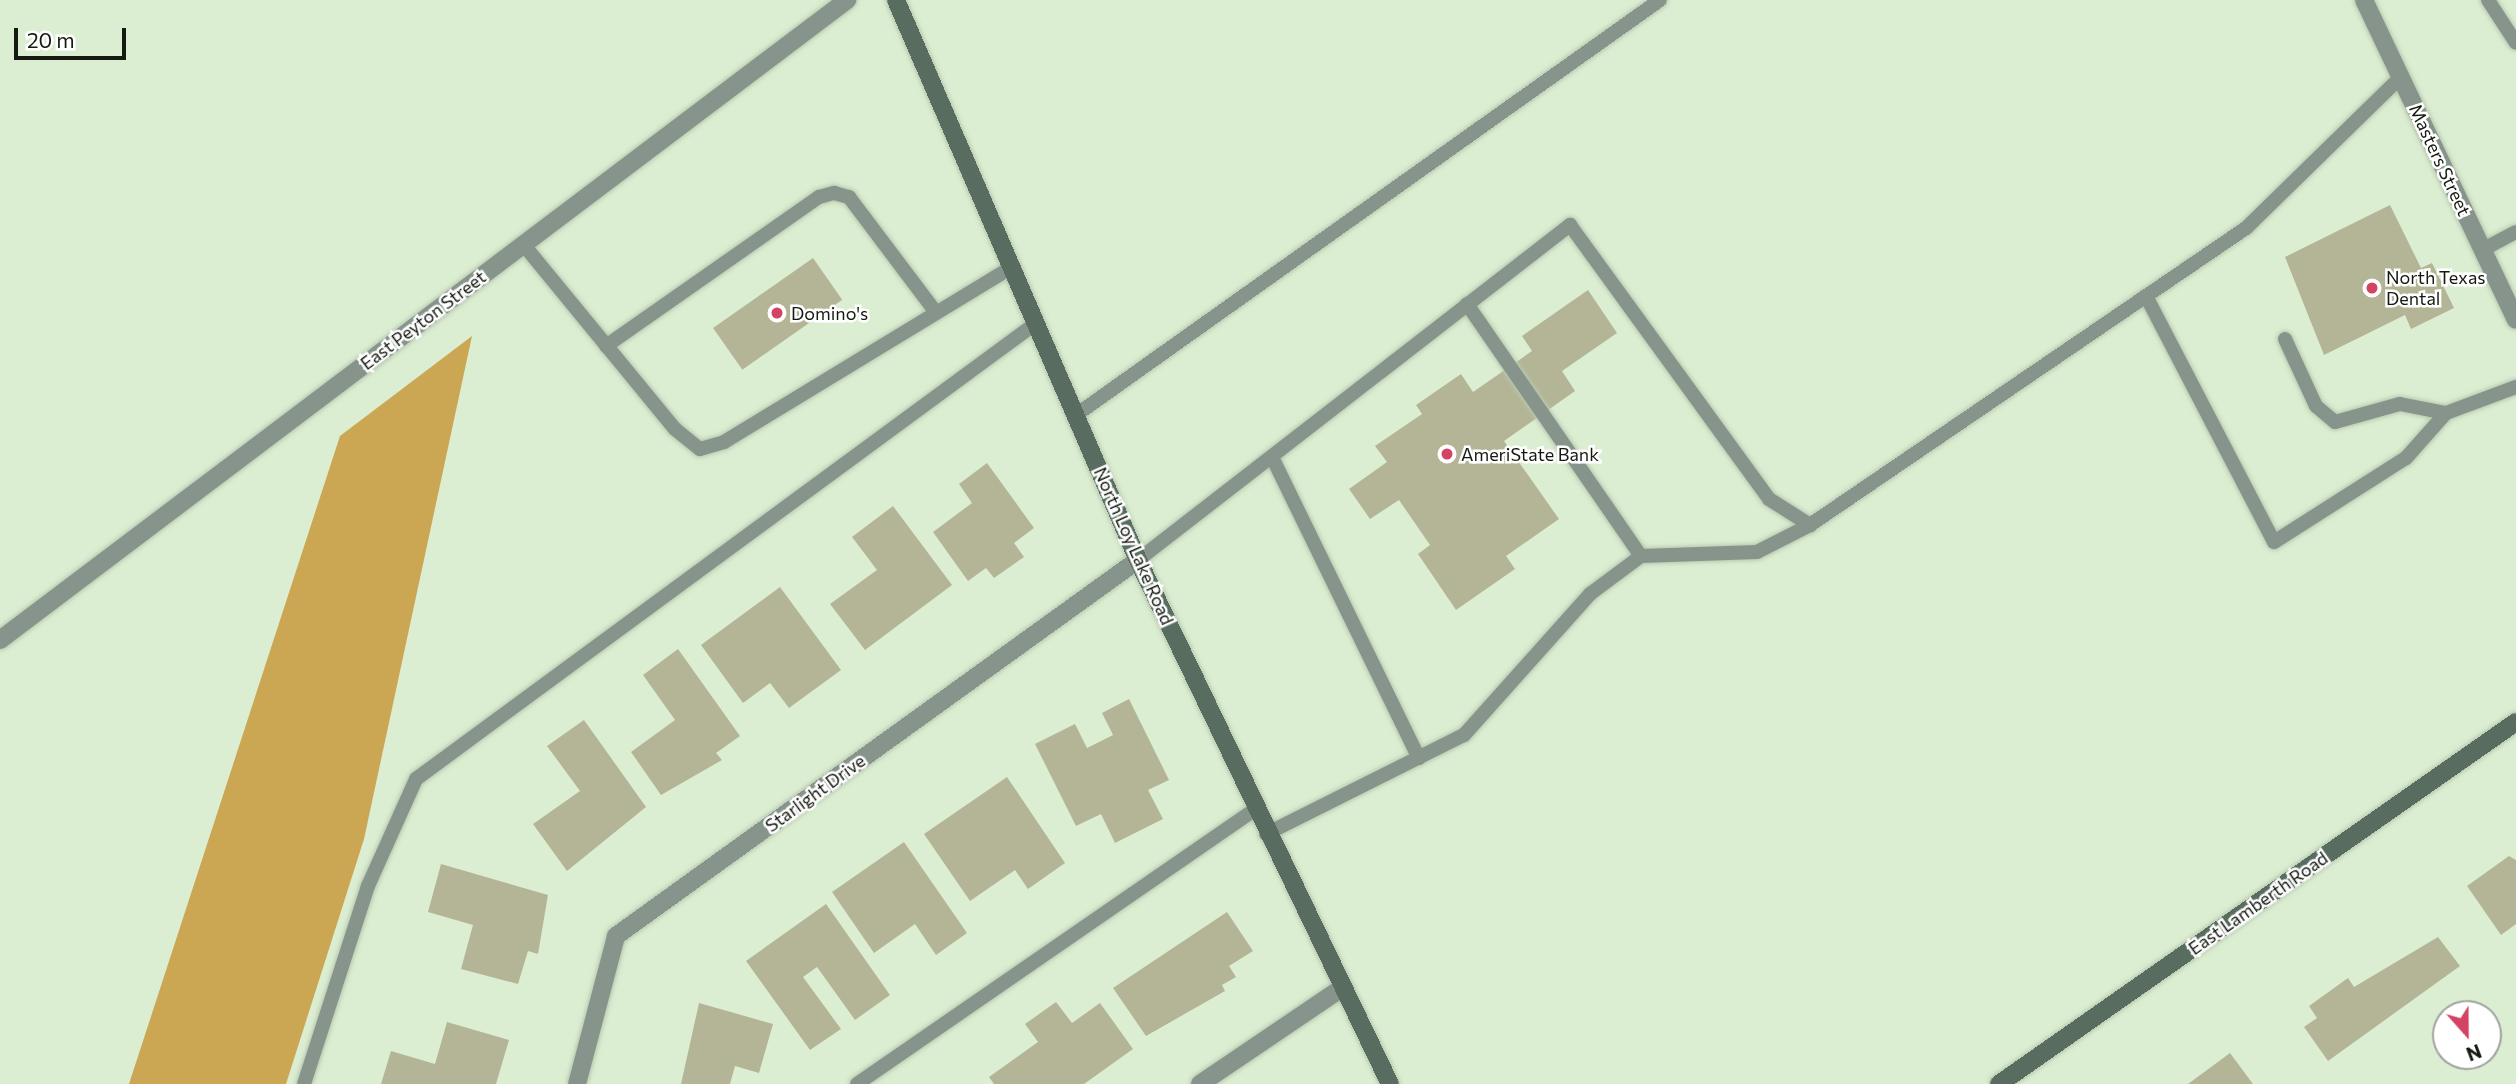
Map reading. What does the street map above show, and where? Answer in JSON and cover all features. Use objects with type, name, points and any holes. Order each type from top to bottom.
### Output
[{"type":"street","name":"East Peyton Street","points":[[0,640],[847,0]]},
{"type":"street","name":"North Loy Lake Road","points":[[896,0],[1139,560],[1254,810],[1390,1084]]},
{"type":"street","name":"Masters Street","points":[[2364,0],[2516,320]]},
{"type":"street","name":"Starlight Drive","points":[[577,1084],[616,936],[1139,560]]},
{"type":"street","name":"East Lamberth Road","points":[[1999,1084],[2516,722]]},
{"type":"street","points":[[1200,1084],[1343,987]]},
{"type":"lane","points":[[1076,415],[1660,0]]},
{"type":"lane","points":[[2488,0],[2516,43]]},
{"type":"lane","points":[[1266,834],[1464,735],[1590,594],[1641,556],[1757,551],[1810,524],[2246,228],[2401,77]]},
{"type":"lane","points":[[606,346],[819,197],[834,194],[849,197],[936,311]]},
{"type":"lane","points":[[1139,560],[1570,225],[1769,499],[1810,524]]},
{"type":"lane","points":[[2482,250],[2516,232]]},
{"type":"lane","points":[[523,244],[675,429],[700,449],[724,442],[1012,267]]},
{"type":"lane","points":[[2146,296],[2274,542],[2406,458],[2446,413],[2516,387]]},
{"type":"lane","points":[[1467,304],[1641,556]]},
{"type":"lane","points":[[304,1084],[368,886],[416,779],[1036,323]]},
{"type":"lane","points":[[2285,339],[2316,406],[2335,422],[2400,404],[2446,413]]},
{"type":"lane","points":[[1272,457],[1419,758]]},
{"type":"lane","points":[[857,1084],[1254,810]]},
{"type":"shaded area","points":[[472,336],[364,839],[286,1084],[129,1084],[340,436]]},
{"type":"building","name":"North Texas Dental","points":[[2390,205],[2421,268],[2432,263],[2454,308],[2411,329],[2405,315],[2324,355],[2285,257]]},
{"type":"building","name":"Domino's","points":[[813,258],[842,300],[742,370],[713,328]]},
{"type":"building","name":"AmeriState Bank","points":[[1588,290],[1617,333],[1562,371],[1575,391],[1504,441],[1559,519],[1506,556],[1515,569],[1456,610],[1418,554],[1430,545],[1399,500],[1370,519],[1349,489],[1387,462],[1375,446],[1422,414],[1416,405],[1461,374],[1473,392],[1532,351],[1522,336]]},
{"type":"building","points":[[987,463],[1034,528],[1014,543],[1024,557],[994,578],[986,568],[968,581],[933,532],[972,503],[959,484]]},
{"type":"building","points":[[893,506],[952,585],[865,650],[830,604],[877,570],[852,537]]},
{"type":"building","points":[[780,587],[841,670],[789,708],[770,683],[743,703],[701,645]]},
{"type":"building","points":[[678,649],[740,736],[716,753],[722,760],[661,795],[631,752],[675,720],[643,675]]},
{"type":"building","points":[[1129,699],[1169,780],[1148,790],[1163,819],[1115,843],[1101,814],[1076,826],[1035,744],[1075,724],[1087,748],[1113,735],[1102,713]]},
{"type":"building","points":[[584,720],[646,807],[567,871],[533,824],[580,791],[547,746]]},
{"type":"building","points":[[1007,777],[1065,863],[1028,889],[1015,870],[970,901],[924,834]]},
{"type":"building","points":[[904,842],[967,933],[936,955],[915,924],[874,953],[832,892]]},
{"type":"building","points":[[2509,856],[2516,860],[2516,924],[2501,935],[2467,886]]},
{"type":"building","points":[[441,864],[548,895],[538,954],[528,951],[518,984],[461,969],[473,925],[428,912]]},
{"type":"building","points":[[826,904],[890,995],[855,1020],[817,967],[803,977],[841,1029],[810,1050],[746,961]]},
{"type":"building","points":[[1227,912],[1253,951],[1229,966],[1236,977],[1222,985],[1225,991],[1146,1036],[1113,988]]},
{"type":"building","points":[[2438,937],[2460,966],[2328,1061],[2304,1027],[2317,1018],[2309,1006],[2348,978],[2354,987]]},
{"type":"building","points":[[1056,1002],[1072,1023],[1100,1003],[1133,1049],[1084,1084],[994,1084],[989,1077],[1038,1042],[1025,1024]]},
{"type":"building","points":[[699,1003],[773,1024],[759,1073],[735,1066],[730,1084],[681,1084]]},
{"type":"building","points":[[447,1022],[509,1040],[496,1084],[381,1084],[391,1051],[435,1064]]},
{"type":"building","points":[[2230,1053],[2253,1084],[2188,1084]]},
{"type":"place","name":"North Texas Dental","points":[[2372,288]]},
{"type":"place","name":"Domino's","points":[[777,313]]},
{"type":"place","name":"AmeriState Bank","points":[[1447,454]]}]
